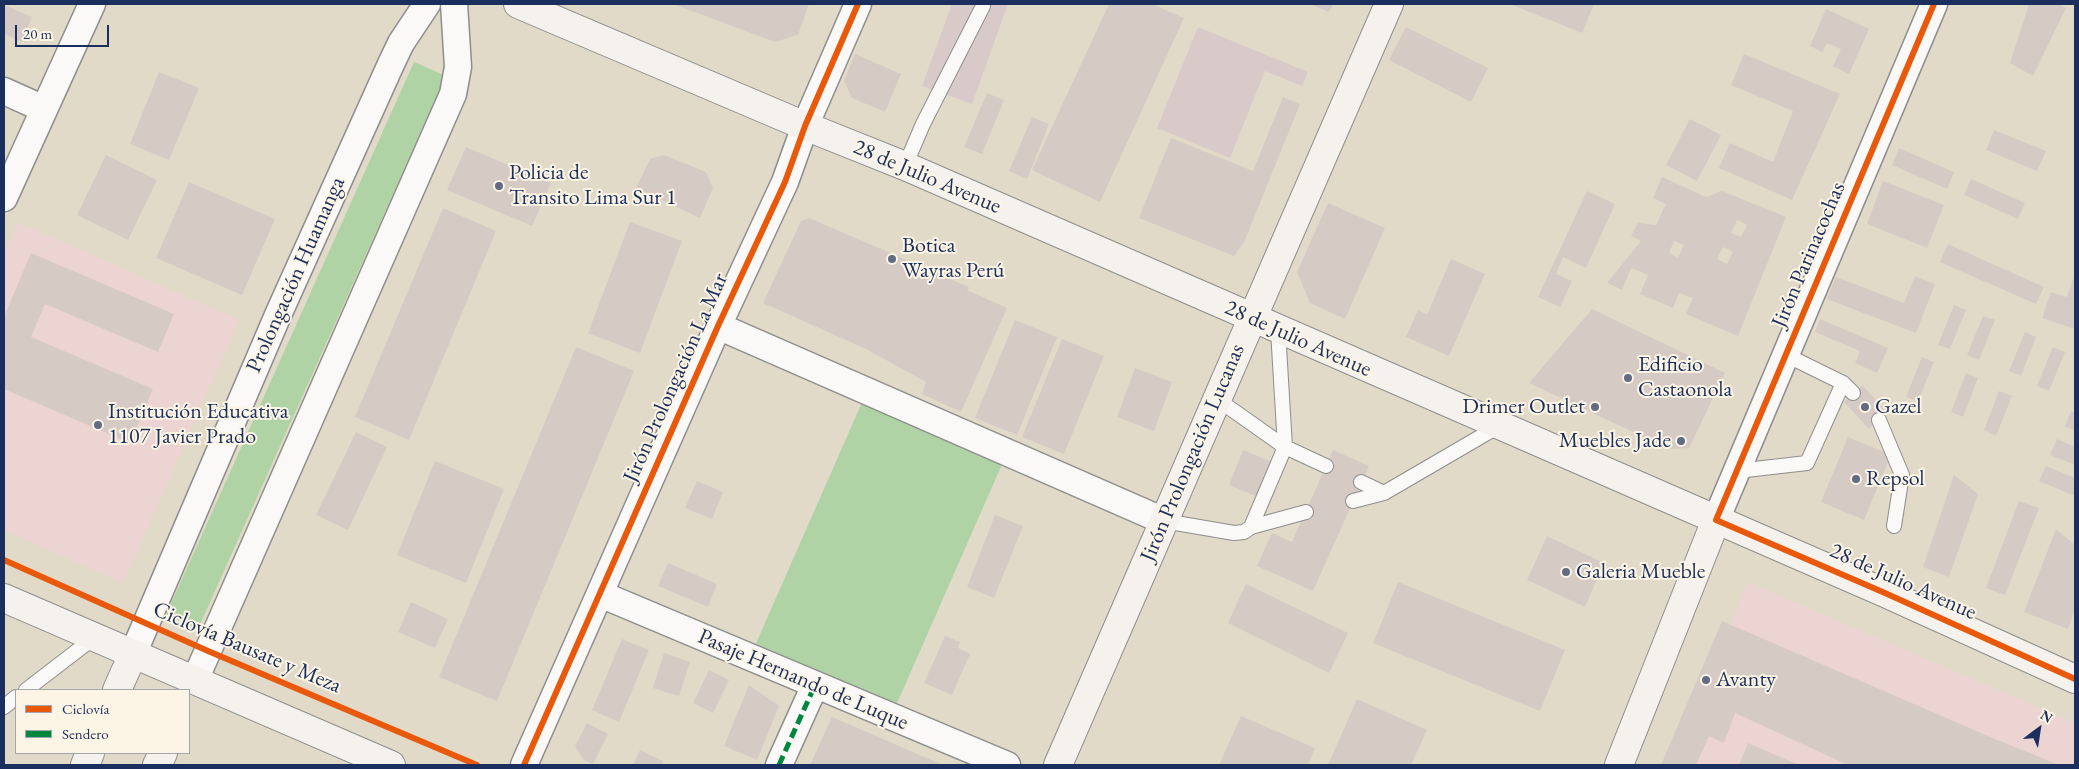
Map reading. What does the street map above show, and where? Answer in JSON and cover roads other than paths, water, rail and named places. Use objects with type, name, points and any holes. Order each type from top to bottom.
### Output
[{"type":"main road","name":"28 de Julio Avenue","points":[[518,4],[805,126],[905,166],[1885,593],[2075,679]]},
{"type":"main road","name":"Jirón Prolongación Lucanas","points":[[1058,765],[1389,4]]},
{"type":"main road","points":[[1619,765],[1716,520]]},
{"type":"main road","points":[[4,598],[133,654],[192,687],[391,765]]},
{"type":"main road","name":"Prolongación Huamanga","points":[[117,689],[133,654]]},
{"type":"street","points":[[4,198],[92,4]]},
{"type":"street","name":"Prolongación Huamanga","points":[[133,654],[278,315],[391,64],[401,43],[427,4]]},
{"type":"street","points":[[192,687],[453,94],[458,67],[454,4]]},
{"type":"street","name":"Jirón Prolongación La Mar","points":[[524,765],[718,326],[785,182],[805,126],[858,4]]},
{"type":"street","name":"Jirón Parinacochas","points":[[1716,520],[1934,4]]},
{"type":"street","points":[[4,92],[44,109]]},
{"type":"street","points":[[718,326],[1116,502],[1164,521]]},
{"type":"street","name":"Pasaje Hernando de Luque","points":[[600,594],[1007,765]]},
{"type":"street","points":[[779,765],[815,685]]},
{"type":"lane","points":[[905,166],[923,124],[983,6]]},
{"type":"lane","points":[[1252,527],[1285,447],[1278,330]]},
{"type":"lane","points":[[1737,471],[1807,462],[1848,388],[1786,355]]},
{"type":"lane","points":[[1217,399],[1285,447],[1326,466]]},
{"type":"lane","points":[[1879,420],[1902,475],[1894,526]]},
{"type":"lane","points":[[1353,501],[1384,492],[1499,426]]},
{"type":"lane","points":[[1361,482],[1384,492]]},
{"type":"lane","points":[[1164,521],[1234,533],[1244,532],[1252,527],[1306,512]]},
{"type":"lane","points":[[27,689],[95,637]]},
{"type":"lane","points":[[4,707],[15,698]]},
{"type":"place","name":"Policia de Transito Lima Sur 1","points":[[499,186]]},
{"type":"place","name":"Botica Wayras Perú","points":[[892,259]]},
{"type":"place","name":"Edificio Castaonola","points":[[1628,378]]},
{"type":"place","name":"Drimer Outlet","points":[[1595,407]]},
{"type":"place","name":"Gazel","points":[[1865,407]]},
{"type":"place","name":"Institución Educativa 1107 Javier Prado","points":[[98,425]]},
{"type":"place","name":"Muebles Jade","points":[[1681,441]]},
{"type":"place","name":"Repsol","points":[[1856,479]]},
{"type":"place","name":"Galeria Mueble","points":[[1566,572]]},
{"type":"place","name":"Avanty","points":[[1706,680]]}]
